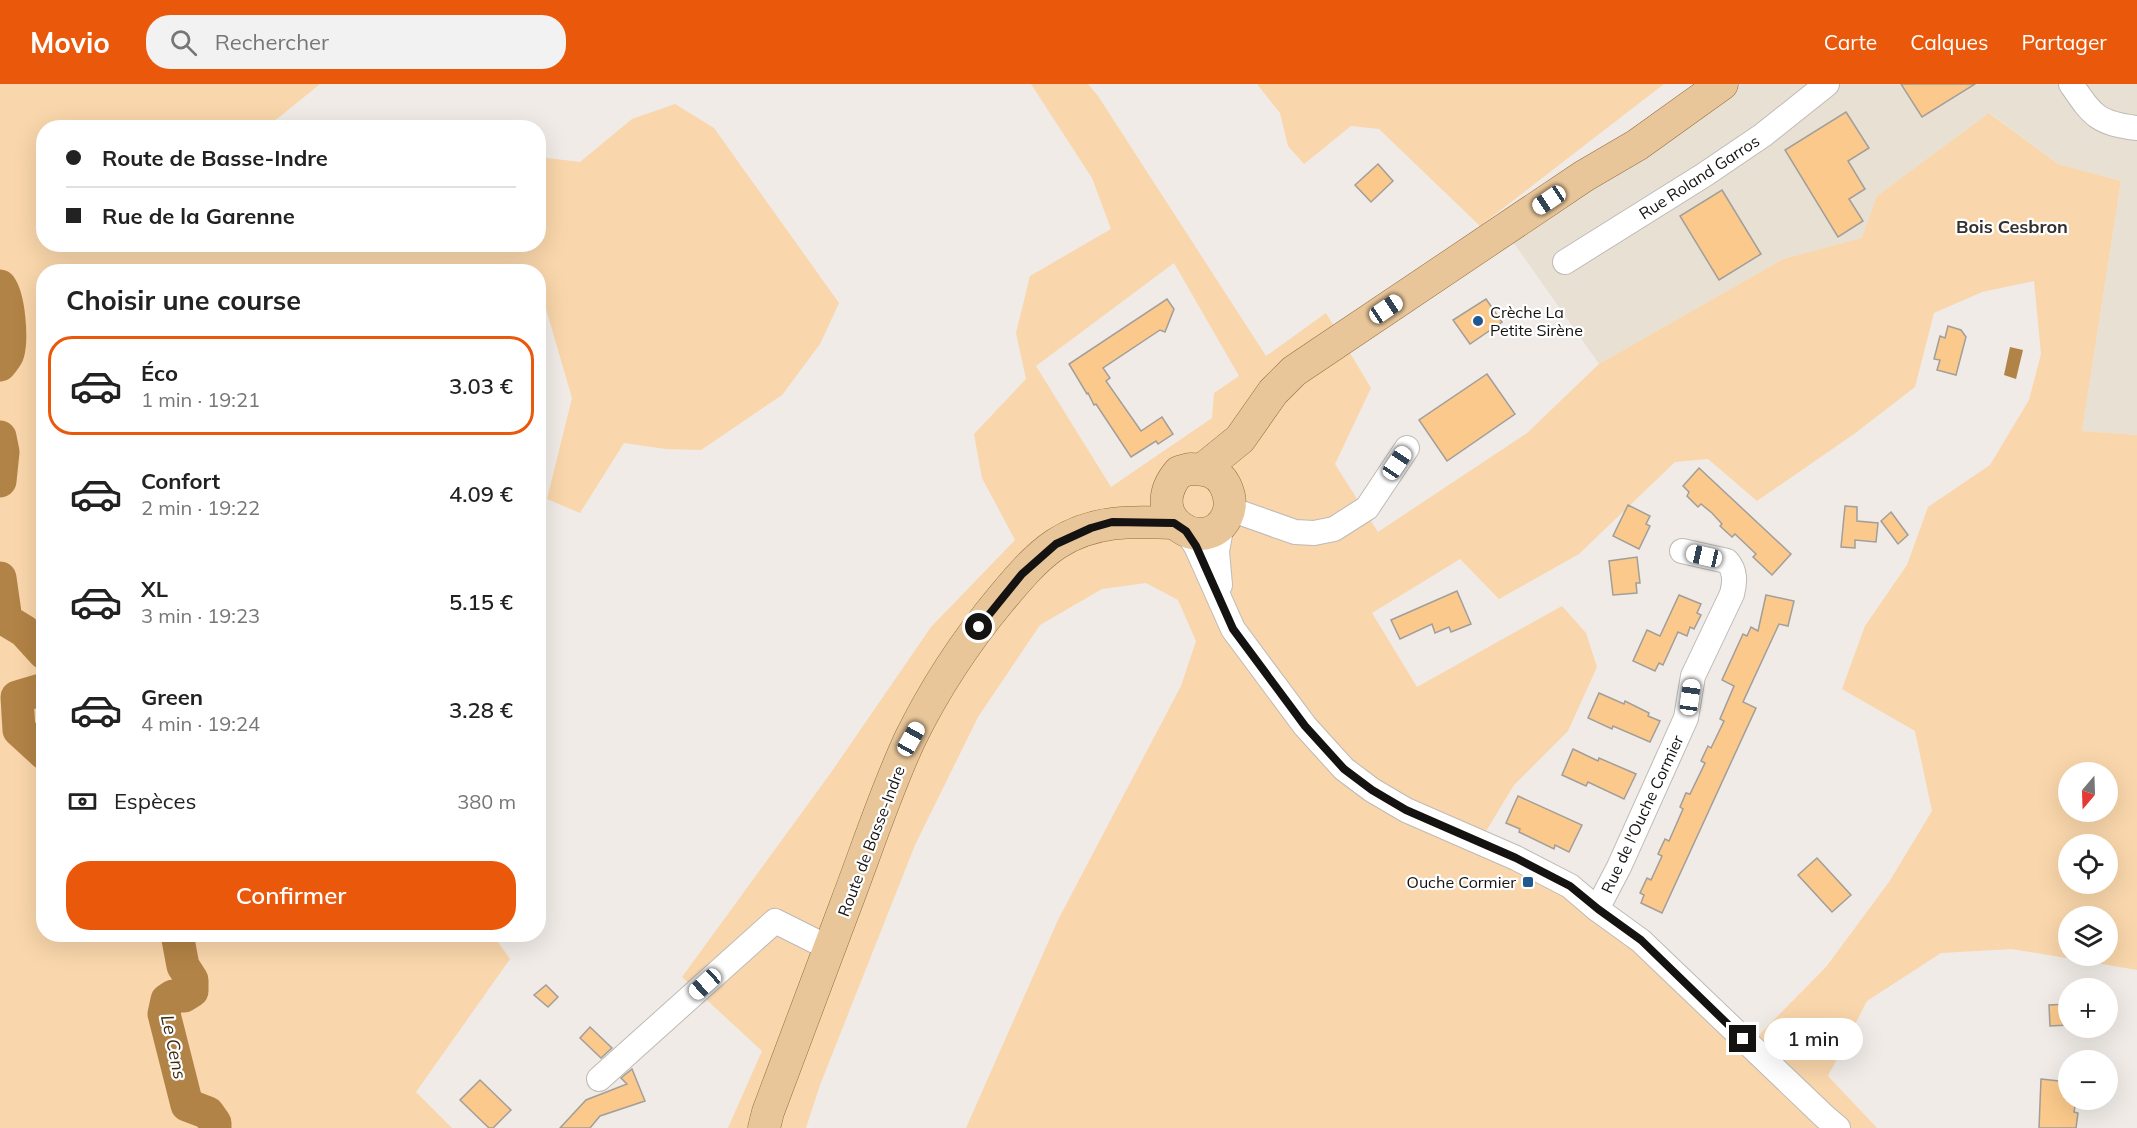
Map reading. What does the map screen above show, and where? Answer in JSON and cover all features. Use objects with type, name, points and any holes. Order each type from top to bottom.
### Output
[{"type":"main road","points":[[1584,176],[1629,136],[1697,84]]},
{"type":"main road","points":[[1203,469],[1239,439],[1273,392],[1294,371],[1584,176],[1637,145],[1722,84]]},
{"type":"main road","points":[[1226,508],[1224,483],[1215,473],[1203,469],[1179,472],[1168,488],[1166,498],[1167,510],[1180,527],[1205,533],[1215,529],[1226,508],[1239,439]]},
{"type":"main road","name":"Route de Basse-Indre","points":[[764,1128],[897,770],[941,683],[991,610],[1022,574],[1056,544],[1091,528],[1112,522],[1168,488]]},
{"type":"main road","name":"Route de Basse-Indre","points":[[1112,522],[1180,527]]},
{"type":"street","name":"Rue Roland Garros","points":[[1565,262],[1704,175],[1763,135],[1827,84]]},
{"type":"street","points":[[2072,85],[2089,110],[2110,124],[2137,128]]},
{"type":"street","points":[[1222,606],[1217,551],[1226,508],[1295,532],[1314,533],[1335,529],[1367,508],[1407,448]]},
{"type":"street","points":[[1180,527],[1196,546],[1233,629],[1305,726],[1344,769],[1372,790],[1406,810],[1516,858],[1570,886],[1641,940],[1838,1128]]},
{"type":"street","name":"Rue de l'Ouche Cormier","points":[[1598,909],[1686,718],[1693,676],[1732,594],[1735,579],[1731,565],[1727,561],[1682,551]]},
{"type":"street","points":[[599,1079],[775,921],[830,948]]},
{"type":"shaded area","points":[[0,84],[320,84],[276,120],[36,120],[36,252],[546,252],[546,158],[580,162],[632,119],[675,104],[714,128],[839,303],[820,344],[782,395],[701,450],[666,449],[624,443],[580,513],[547,499],[572,398],[546,309],[546,264],[36,264],[36,942],[498,942],[510,959],[416,1092],[452,1128],[0,1128]]},
{"type":"shaded area","points":[[1031,84],[1088,84],[1266,356],[1326,313],[1371,388],[1335,464],[1378,532],[1527,433],[1599,364],[1783,259],[1862,238],[1877,196],[1989,113],[2058,164],[2121,181],[2082,431],[2137,435],[2137,970],[2113,966],[2118,966],[2118,906],[2058,906],[2058,957],[2012,949],[1941,953],[1867,1001],[1828,1076],[1877,1128],[966,1128],[1058,920],[1181,686],[1196,641],[1178,600],[1146,583],[1102,589],[1040,625],[978,717],[915,845],[820,1085],[806,1128],[728,1128],[762,1051],[682,977],[830,774],[931,627],[1015,540],[982,478],[974,434],[1026,379],[1016,333],[1030,276],[1111,229],[1092,178]],"holes":[[[1174,263],[1239,376],[1214,393],[1212,418],[1111,487],[1036,366]],[[2034,281],[2041,354],[2029,400],[1990,465],[1928,507],[1907,565],[1865,626],[1842,689],[1915,731],[1932,811],[1889,882],[1826,967],[1757,1037],[1597,911],[1477,846],[1514,785],[1568,731],[1597,667],[1586,633],[1562,606],[1417,687],[1372,613],[1460,559],[1499,599],[1579,554],[1675,462],[1708,459],[1757,501],[1854,434],[1915,387],[1934,313],[1982,292]]]},
{"type":"shaded area","points":[[1257,84],[1664,84],[1480,226],[1379,129],[1351,126],[1304,164],[1288,146],[1280,113]]},
{"type":"shaded area","points":[[1741,84],[2137,84],[2137,435],[2082,431],[2121,181],[2058,164],[1990,113],[1877,196],[1863,238],[1783,259],[1599,364],[1513,242],[1670,137]]},
{"type":"shaded area","points":[[2010,347],[2023,350],[2016,379],[2004,375]]},
{"type":"building","points":[[1901,84],[1975,84],[1922,117]]},
{"type":"building","points":[[1846,112],[1869,148],[1848,161],[1865,189],[1849,199],[1863,221],[1838,237],[1785,150]]},
{"type":"building","points":[[1378,164],[1393,181],[1371,202],[1355,185]]},
{"type":"building","points":[[1722,190],[1761,254],[1719,280],[1680,216]]},
{"type":"building","points":[[1167,299],[1174,309],[1165,332],[1160,330],[1103,368],[1110,378],[1106,381],[1141,431],[1162,417],[1173,434],[1158,444],[1156,441],[1131,457],[1096,404],[1094,405],[1069,364]]},
{"type":"building","name":"Crèche La Petite Sirène","points":[[1486,299],[1502,322],[1470,344],[1453,320]]},
{"type":"building","points":[[1948,326],[1961,330],[1966,337],[1956,375],[1937,370],[1940,360],[1934,359],[1940,336],[1945,338]]},
{"type":"building","points":[[1487,374],[1515,414],[1447,461],[1419,420]]},
{"type":"building","points":[[1699,468],[1791,554],[1772,575],[1753,557],[1756,554],[1735,534],[1732,537],[1720,526],[1722,524],[1712,513],[1701,504],[1698,507],[1687,496],[1689,492],[1683,486]]},
{"type":"building","points":[[1628,505],[1650,516],[1646,524],[1650,526],[1639,549],[1613,536]]},
{"type":"building","points":[[1845,506],[1857,507],[1857,521],[1878,523],[1876,542],[1855,540],[1855,548],[1841,547]]},
{"type":"building","points":[[1891,512],[1908,535],[1898,544],[1881,521]]},
{"type":"building","points":[[1637,557],[1640,583],[1636,583],[1637,593],[1613,595],[1609,561]]},
{"type":"building","points":[[1457,591],[1471,624],[1451,632],[1449,627],[1435,633],[1432,624],[1400,639],[1391,620]]},
{"type":"building","points":[[1679,595],[1701,604],[1697,613],[1701,615],[1694,629],[1690,627],[1687,636],[1678,632],[1663,665],[1659,663],[1655,671],[1633,661],[1647,630],[1660,636]]},
{"type":"building","points":[[1766,595],[1794,601],[1788,626],[1779,624],[1743,702],[1756,708],[1662,913],[1641,903],[1644,895],[1640,893],[1647,878],[1651,880],[1662,856],[1658,854],[1665,839],[1669,841],[1683,809],[1680,807],[1686,793],[1690,794],[1705,763],[1701,761],[1708,746],[1711,748],[1724,721],[1720,719],[1734,686],[1722,680],[1743,634],[1747,636],[1751,627],[1758,631]]},
{"type":"building","points":[[1599,693],[1624,704],[1625,701],[1660,721],[1650,742],[1588,718]]},
{"type":"building","points":[[1573,749],[1598,761],[1599,758],[1636,774],[1624,799],[1588,782],[1586,786],[1562,775]]},
{"type":"building","points":[[1518,796],[1582,825],[1569,852],[1555,845],[1554,849],[1506,823]]},
{"type":"building","points":[[1817,858],[1851,895],[1832,912],[1798,875]]},
{"type":"building","points":[[546,985],[558,997],[548,1007],[534,995]]},
{"type":"building","points":[[2049,1005],[2058,1005],[2058,1026],[2050,1026]]},
{"type":"building","points":[[590,1027],[612,1048],[601,1058],[580,1038]]},
{"type":"building","points":[[632,1069],[645,1101],[600,1116],[590,1128],[560,1128],[586,1100],[627,1084],[621,1078]]},
{"type":"building","points":[[2041,1079],[2058,1081],[2058,1110],[2074,1110],[2078,1113],[2076,1128],[2039,1128]]},
{"type":"building","points":[[480,1080],[511,1110],[493,1128],[489,1128],[460,1100]]},
{"type":"waterway","name":"Le Cens","points":[[0,286],[8,309],[10,338],[7,354],[0,365]]},
{"type":"waterway","name":"Le Cens","points":[[0,437],[3,452],[0,481]]},
{"type":"waterway","name":"Le Cens","points":[[0,578],[6,620],[24,631],[36,644]]},
{"type":"waterway","name":"Le Cens","points":[[36,691],[17,697],[19,730],[36,746]]},
{"type":"waterway","name":"Le Cens","points":[[178,942],[183,966],[192,980],[192,991],[184,996],[173,996],[167,1000],[164,1014],[187,1105],[208,1113],[215,1123],[215,1128]]},
{"type":"place","name":"Crèche La Petite Sirène","points":[[1478,321]]},
{"type":"place","name":"Ouche Cormier","points":[[1528,882]]},
{"type":"district","name":"Bois Cesbron","points":[[2012,226]]},
{"type":"route","points":[[979,627],[1022,574],[1056,544],[1091,528],[1112,522],[1174,523],[1186,531],[1196,546],[1233,629],[1248,651],[1305,726],[1344,769],[1372,790],[1406,810],[1516,858],[1570,886],[1641,940],[1743,1039]]}]
